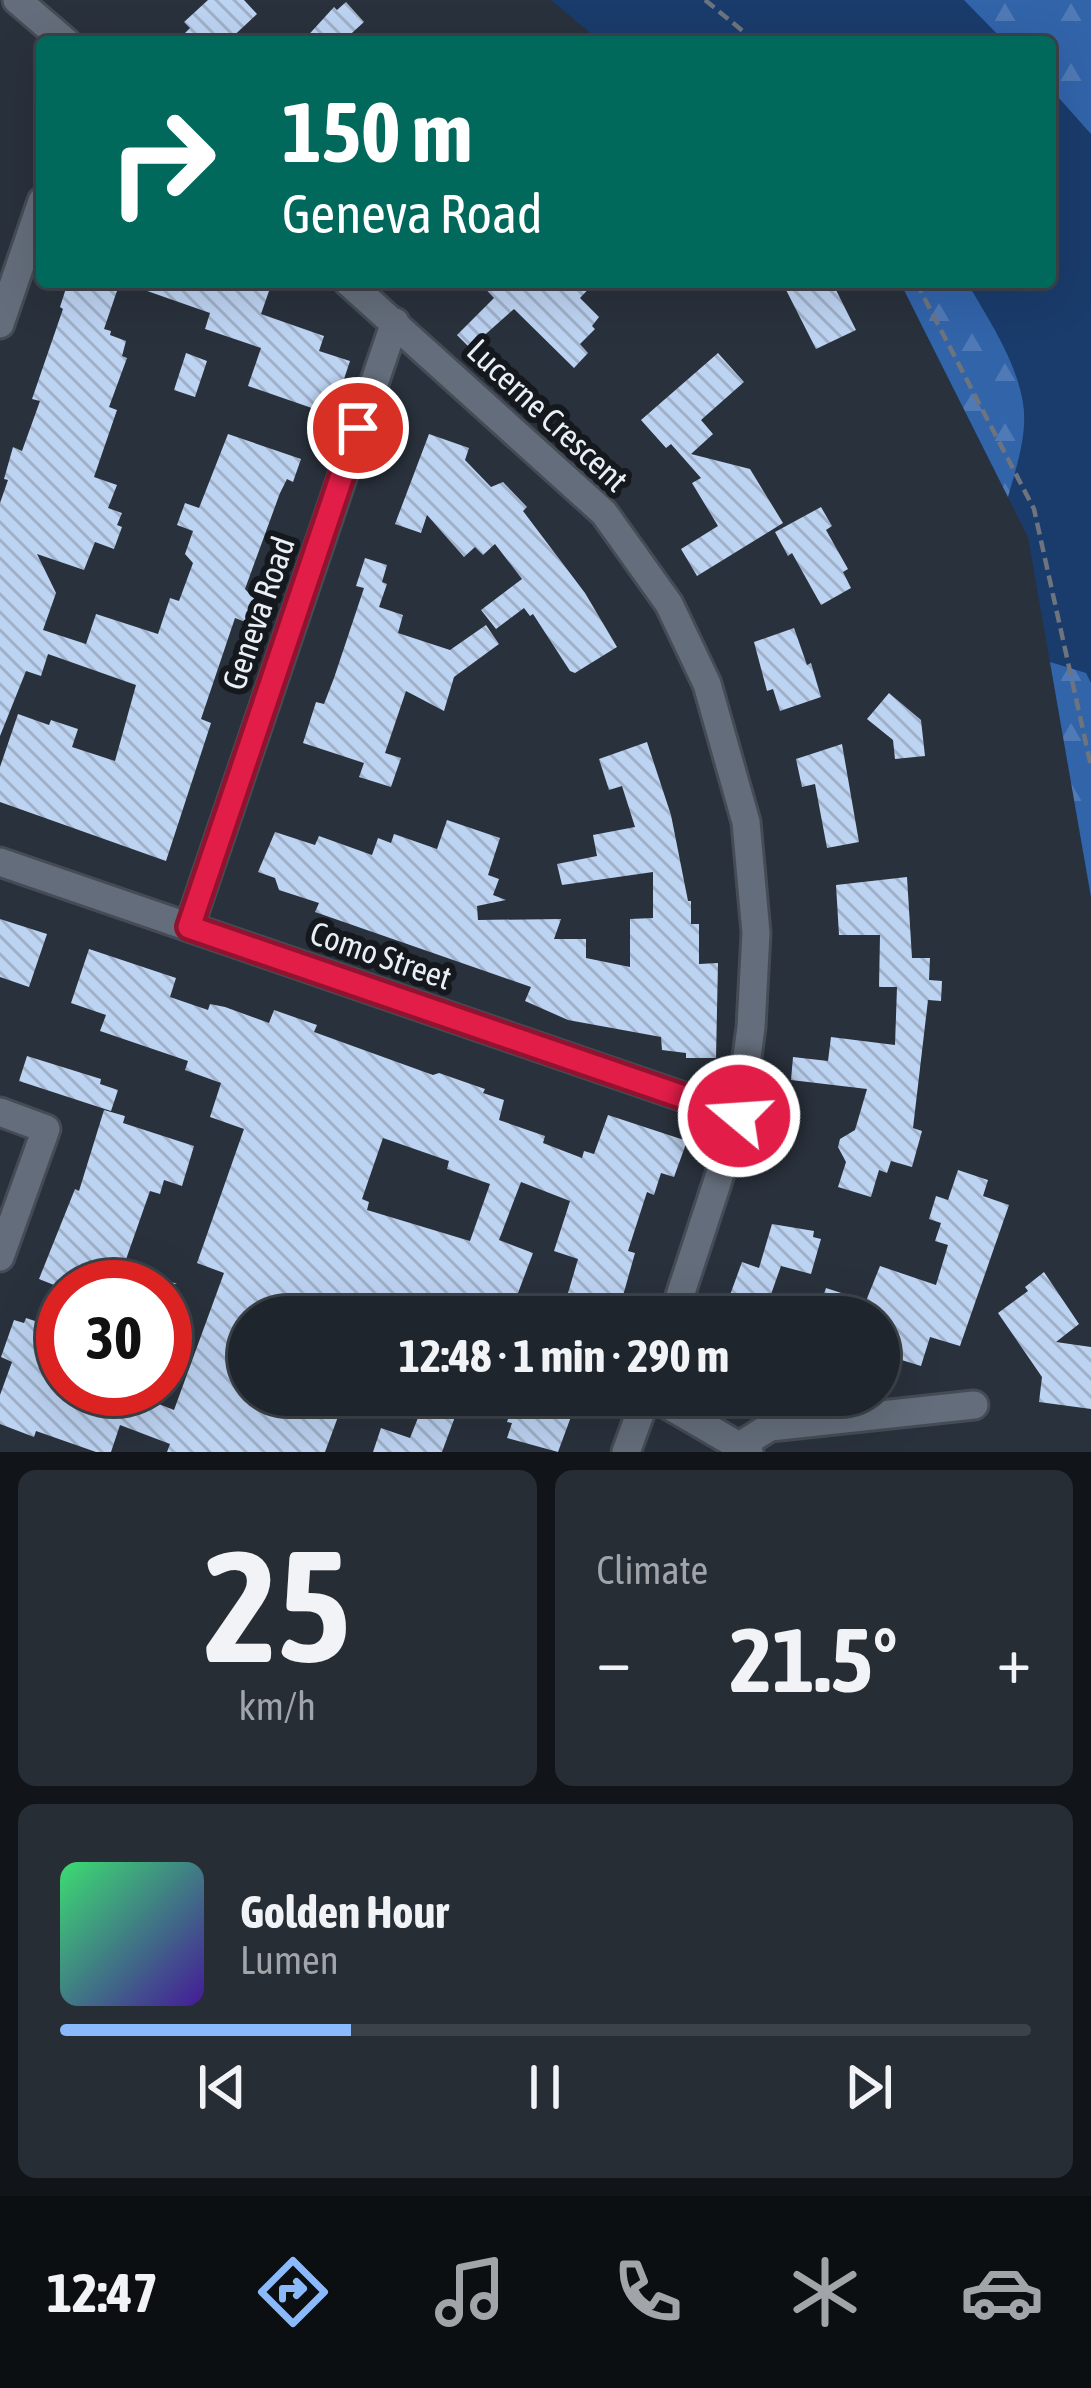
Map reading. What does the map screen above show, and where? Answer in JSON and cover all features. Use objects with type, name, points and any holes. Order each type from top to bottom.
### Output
[{"type":"street","points":[[16,0],[59,36]]},
{"type":"street","points":[[0,323],[36,218]]},
{"type":"street","name":"Lucerne Crescent","points":[[355,288],[604,513],[669,604],[707,684],[746,822],[756,933],[751,1027],[739,1116],[680,1296]]},
{"type":"street","name":"Geneva Road","points":[[189,927],[395,322]]},
{"type":"street","name":"Como Street","points":[[0,862],[739,1116]]},
{"type":"street","points":[[0,1112],[46,1129],[0,1257]]},
{"type":"street","points":[[687,1416],[745,1448],[770,1427],[974,1405]]},
{"type":"street","points":[[626,1452],[641,1416]]},
{"type":"path","points":[[705,0],[746,36]]},
{"type":"path","points":[[919,288],[1034,509],[1091,766]]},
{"type":"shaded area","points":[[551,0],[1091,0],[1091,897],[1028,537],[903,288],[1056,288],[1056,36],[594,36]]},
{"type":"green space","points":[[964,0],[1091,0],[1091,134],[1056,95],[1056,36],[999,36]]},
{"type":"green space","points":[[903,288],[970,288],[1000,340],[1014,371],[1024,415],[1008,497]]},
{"type":"green space","points":[[1050,662],[1086,673],[1091,683],[1091,897]]},
{"type":"building","points":[[208,0],[244,0],[257,14],[233,36],[182,36],[190,28],[184,22]]},
{"type":"building","points":[[346,2],[364,22],[349,36],[307,36],[334,7],[337,10]]},
{"type":"building","points":[[66,288],[118,288],[104,329],[126,341],[122,356],[127,358],[109,407],[117,410],[94,477],[117,485],[108,508],[122,513],[117,525],[122,527],[114,549],[95,542],[84,570],[37,554],[56,593],[43,630],[86,644],[96,614],[158,634],[170,598],[179,601],[193,563],[185,554],[193,531],[177,525],[185,503],[199,508],[228,434],[301,459],[293,482],[287,479],[280,493],[245,589],[260,605],[248,623],[235,618],[201,719],[211,723],[166,861],[0,802],[0,767],[18,714],[78,729],[72,747],[115,761],[136,685],[48,654],[41,676],[26,671],[0,736],[0,503],[13,447],[22,451],[40,401],[32,399]]},
{"type":"building","points":[[139,288],[269,291],[261,314],[324,336],[319,351],[350,361],[332,415],[248,386],[261,348],[205,329],[210,313]]},
{"type":"building","points":[[485,288],[589,288],[580,298],[599,317],[592,326],[595,329],[580,344],[588,353],[574,368],[514,309],[470,348],[457,335],[494,298]]},
{"type":"building","points":[[785,288],[835,288],[856,330],[816,349]]},
{"type":"building","points":[[186,353],[207,361],[195,397],[174,390]]},
{"type":"building","points":[[718,353],[744,382],[701,420],[713,434],[691,454],[750,469],[783,523],[697,576],[681,549],[718,526],[692,483],[701,478],[641,420]]},
{"type":"building","points":[[429,434],[469,448],[465,460],[491,487],[503,482],[527,507],[523,511],[585,593],[617,647],[575,673],[570,671],[533,614],[524,608],[496,629],[481,610],[522,579],[495,544],[483,555],[475,547],[464,557],[427,515],[421,533],[395,524]]},
{"type":"building","points":[[821,507],[832,526],[826,530],[848,569],[843,572],[851,588],[821,605],[775,532]]},
{"type":"building","points":[[365,558],[387,565],[379,607],[403,615],[398,633],[450,650],[486,625],[499,644],[454,677],[444,711],[406,691],[385,753],[401,758],[391,787],[359,777],[364,763],[303,743],[316,702],[324,704],[334,678],[364,588],[356,586]]},
{"type":"building","points":[[794,628],[821,697],[780,711],[773,689],[767,691],[754,642]]},
{"type":"building","points":[[889,693],[921,720],[925,756],[895,759],[893,740],[867,719]]},
{"type":"building","points":[[647,742],[671,815],[691,901],[691,924],[699,924],[699,964],[718,963],[716,1058],[686,1058],[686,1053],[662,1050],[661,1037],[568,1020],[525,1001],[531,987],[315,912],[319,903],[279,890],[275,878],[258,872],[275,832],[315,845],[319,836],[372,855],[378,838],[391,843],[394,834],[437,849],[447,820],[500,838],[488,875],[499,879],[493,895],[506,900],[477,906],[478,920],[561,919],[554,939],[586,939],[586,958],[630,967],[630,919],[653,918],[653,872],[562,885],[557,864],[597,856],[593,835],[635,827],[622,786],[609,790],[599,759]]},
{"type":"building","points":[[842,744],[859,842],[827,848],[815,784],[802,787],[796,759]]},
{"type":"building","points":[[907,877],[912,958],[930,958],[929,980],[942,981],[941,1001],[928,1000],[913,1128],[922,1131],[912,1167],[891,1161],[887,1173],[879,1170],[871,1197],[838,1187],[846,1162],[838,1147],[840,1139],[855,1130],[867,1089],[791,1080],[793,1057],[828,1061],[831,1037],[895,1045],[897,987],[879,987],[880,935],[839,935],[836,885]]},
{"type":"building","points":[[0,919],[47,934],[29,987],[0,977]]},
{"type":"building","points":[[89,949],[176,978],[170,997],[208,1010],[210,1004],[225,1007],[269,1023],[274,1010],[317,1025],[314,1032],[485,1089],[483,1093],[504,1100],[499,1120],[545,1136],[543,1143],[582,1158],[584,1151],[594,1154],[608,1115],[687,1141],[674,1177],[661,1173],[654,1195],[647,1192],[628,1251],[635,1253],[623,1296],[567,1296],[578,1259],[554,1251],[570,1201],[521,1182],[499,1240],[533,1253],[517,1296],[228,1296],[228,1416],[338,1416],[325,1452],[167,1452],[170,1444],[120,1425],[111,1452],[96,1452],[0,1424],[0,1395],[12,1362],[1,1357],[14,1320],[36,1321],[36,1416],[192,1416],[192,1361],[224,1273],[197,1263],[244,1129],[210,1117],[221,1083],[185,1070],[188,1061],[100,1031],[106,1015],[71,1003]],"holes":[[[383,1138],[449,1161],[447,1169],[490,1184],[470,1241],[367,1210],[369,1202],[362,1199]]]},
{"type":"building","points":[[27,1056],[101,1079],[100,1084],[118,1090],[111,1111],[19,1081]]},
{"type":"building","points":[[104,1110],[125,1116],[123,1123],[194,1146],[182,1186],[164,1180],[160,1194],[150,1191],[126,1260],[47,1260],[75,1189],[79,1191]]},
{"type":"building","points":[[958,1170],[988,1180],[983,1196],[1009,1205],[960,1346],[930,1337],[921,1366],[900,1360],[900,1296],[868,1296],[880,1266],[936,1285],[948,1245],[935,1241],[941,1223],[929,1219],[936,1196],[948,1200]]},
{"type":"building","points":[[772,1224],[814,1231],[813,1237],[821,1239],[811,1274],[781,1266],[770,1296],[730,1296],[742,1262],[759,1268]]},
{"type":"building","points":[[1044,1272],[1079,1324],[1056,1342],[1091,1347],[1091,1409],[1039,1402],[1042,1377],[998,1313]]},
{"type":"building","points":[[826,1288],[851,1296],[823,1296]]},
{"type":"building","points":[[419,1416],[455,1416],[442,1452],[373,1452],[381,1428],[410,1438]]},
{"type":"building","points":[[509,1416],[571,1416],[558,1452],[507,1438],[512,1423],[507,1422]]},
{"type":"route","points":[[358,428],[189,927],[739,1116]]}]
